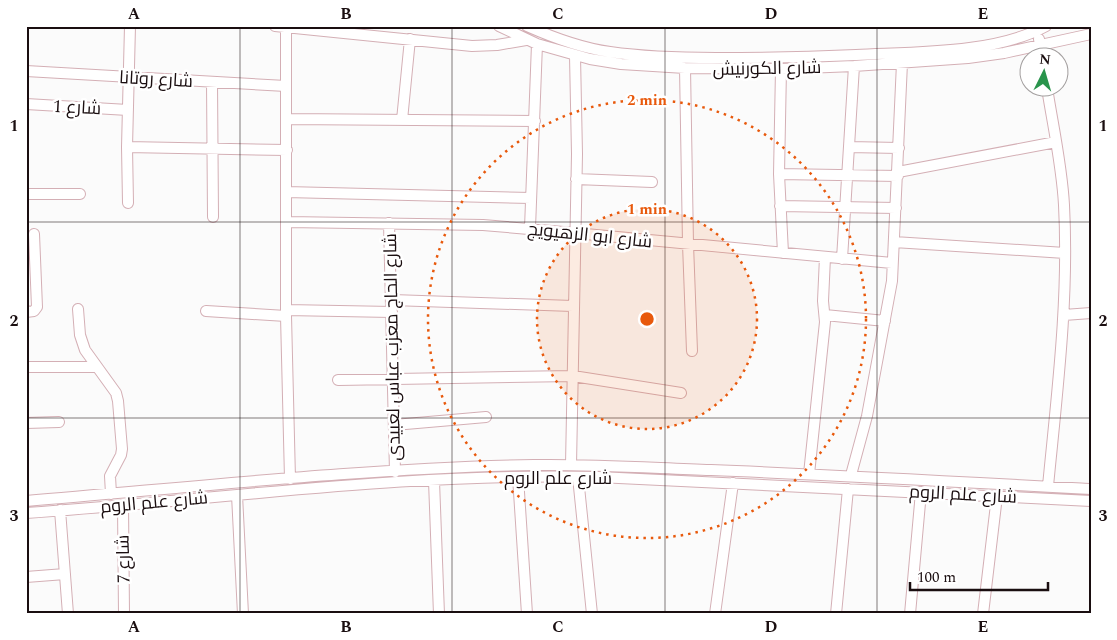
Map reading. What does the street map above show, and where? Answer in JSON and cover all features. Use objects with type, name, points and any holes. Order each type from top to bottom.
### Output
[{"type":"street","points":[[128,203],[127,147],[130,26]]},
{"type":"street","points":[[275,26],[472,46],[496,45],[524,39],[527,26]]},
{"type":"street","name":"شارع الكورنيش","points":[[498,26],[524,39],[575,56],[620,64],[685,68],[781,69],[902,63],[986,56],[1091,34]]},
{"type":"street","name":"شارع الكورنيش","points":[[527,26],[568,42],[603,51],[695,58],[781,58],[958,49],[1003,42],[1041,29]]},
{"type":"street","points":[[286,27],[286,313],[290,479]]},
{"type":"street","points":[[1041,29],[1041,48]]},
{"type":"street","points":[[402,120],[410,39]]},
{"type":"street","points":[[530,228],[537,44]]},
{"type":"street","points":[[571,465],[576,179],[575,56]]},
{"type":"street","points":[[851,475],[867,416],[892,281],[902,63]]},
{"type":"street","points":[[842,259],[854,66]]},
{"type":"street","points":[[685,68],[692,351]]},
{"type":"street","points":[[781,69],[779,174],[782,253]]},
{"type":"street","name":"شارع روتانا","points":[[26,71],[286,86]]},
{"type":"street","points":[[212,82],[213,217]]},
{"type":"street","points":[[1048,486],[1064,315],[1065,252],[1064,203],[1049,98]]},
{"type":"street","name":"شارع 1","points":[[26,104],[128,110]]},
{"type":"street","points":[[287,120],[535,121]]},
{"type":"street","points":[[779,174],[898,174],[1056,142]]},
{"type":"street","points":[[127,147],[286,150]]},
{"type":"street","points":[[849,147],[899,148]]},
{"type":"street","points":[[576,179],[652,182]]},
{"type":"street","points":[[286,192],[531,198]]},
{"type":"street","points":[[26,194],[80,194]]},
{"type":"street","points":[[780,206],[896,208]]},
{"type":"street","name":"شارع ابو الزهيويج","points":[[287,222],[483,225],[530,228],[892,264]]},
{"type":"street","name":"شارع الحاج معزب عباس لعبيدى","points":[[389,223],[395,472]]},
{"type":"street","points":[[26,312],[34,311],[37,307],[34,234]]},
{"type":"street","points":[[894,242],[1065,252]]},
{"type":"street","points":[[809,474],[825,315],[823,301],[825,257]]},
{"type":"street","points":[[392,300],[573,306]]},
{"type":"street","points":[[78,309],[82,343],[116,393],[118,401],[122,449],[110,476],[111,494]]},
{"type":"street","points":[[206,311],[286,313],[392,312]]},
{"type":"street","points":[[1064,315],[1091,313]]},
{"type":"street","points":[[825,315],[885,321]]},
{"type":"street","points":[[26,367],[97,367]]},
{"type":"street","points":[[338,380],[573,376],[682,393]]},
{"type":"street","points":[[394,425],[486,417]]},
{"type":"street","points":[[26,424],[59,422]]},
{"type":"street","name":"شارع علم الروم","points":[[26,501],[324,476],[486,466],[571,465],[851,475],[1091,489]]},
{"type":"street","points":[[665,480],[666,468]]},
{"type":"street","points":[[324,476],[325,488]]},
{"type":"street","points":[[578,476],[592,614]]},
{"type":"street","name":"شارع علم الروم","points":[[26,513],[434,480],[578,476],[1091,501]]},
{"type":"street","points":[[518,477],[527,614]]},
{"type":"street","points":[[434,480],[439,614]]},
{"type":"street","points":[[715,614],[733,484]]},
{"type":"street","points":[[836,614],[848,489]]},
{"type":"street","points":[[910,614],[921,492]]},
{"type":"street","points":[[237,495],[243,614]]},
{"type":"street","points":[[90,496],[91,508]]},
{"type":"street","points":[[983,614],[997,496]]},
{"type":"street","name":"شارع 7","points":[[123,505],[124,614]]},
{"type":"street","points":[[60,510],[68,614]]},
{"type":"street","points":[[26,577],[65,574]]}]
